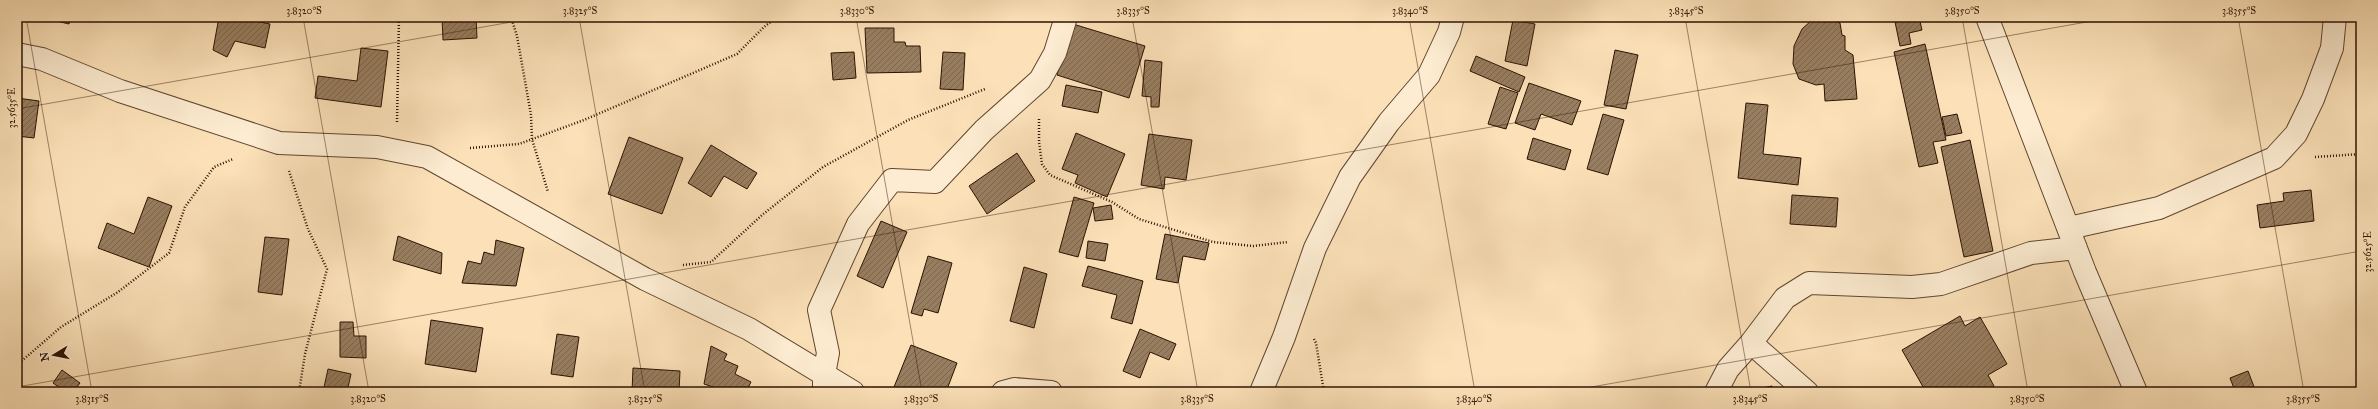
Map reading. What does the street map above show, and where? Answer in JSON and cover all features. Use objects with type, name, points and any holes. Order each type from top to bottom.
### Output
[{"type":"street","points":[[824,383],[828,353],[819,310],[858,224],[892,180],[935,182],[984,130],[1040,80],[1055,53],[1066,17]]},
{"type":"street","points":[[1261,392],[1294,308],[1315,248],[1350,177],[1389,122],[1429,75],[1450,32],[1454,17]]},
{"type":"street","points":[[1987,17],[2072,238],[2136,392]]},
{"type":"street","points":[[1716,392],[1728,368],[1751,343],[1785,298],[1809,283],[1912,287],[1941,284],[2159,208],[2274,158],[2296,134],[2313,99],[2332,48],[2335,17]]},
{"type":"street","points":[[17,54],[42,59],[120,91],[279,143],[377,147],[427,157],[645,279],[749,329],[824,383],[853,392]]},
{"type":"street","points":[[1751,343],[1807,392]]},
{"type":"street","points":[[1003,392],[1014,389],[1051,392]]},
{"type":"path","points":[[396,151],[399,17]]},
{"type":"path","points":[[511,17],[517,36],[531,115],[532,139],[561,232]]},
{"type":"path","points":[[427,157],[460,149],[519,144],[584,120],[737,54],[764,27],[777,17]]},
{"type":"path","points":[[1040,80],[1039,142],[1042,164],[1050,175],[1112,202],[1139,219],[1213,242],[1253,246],[1282,243],[1304,237],[1326,226]]},
{"type":"path","points":[[645,279],[677,266],[711,262],[762,214],[823,166],[908,120],[970,97],[991,86]]},
{"type":"path","points":[[279,143],[308,229],[327,269],[305,354],[299,392]]},
{"type":"path","points":[[2274,158],[2361,154]]},
{"type":"path","points":[[17,365],[61,328],[118,292],[169,254],[185,207],[214,167],[235,158]]},
{"type":"path","points":[[1294,308],[1316,343],[1324,392]]},
{"type":"building","points":[[49,17],[71,17],[69,24],[48,19]]},
{"type":"building","points":[[219,17],[235,17],[270,24],[265,48],[235,41],[227,57],[213,50]]},
{"type":"building","points":[[442,17],[476,17],[477,38],[443,40]]},
{"type":"building","points":[[1594,17],[1604,17],[1600,22]]},
{"type":"building","points":[[1894,17],[1919,17],[1922,30],[1909,33],[1911,44],[1900,46]]},
{"type":"building","points":[[1829,18],[1840,23],[1842,35],[1845,36],[1845,50],[1853,55],[1857,99],[1825,101],[1824,84],[1816,85],[1799,79],[1793,64],[1794,46],[1802,29],[1812,20]]},
{"type":"building","points":[[1513,20],[1535,24],[1527,66],[1505,61]]},
{"type":"building","points":[[1073,24],[1145,46],[1129,98],[1057,75]]},
{"type":"building","points":[[865,28],[894,28],[894,42],[905,42],[906,46],[920,46],[921,72],[867,73]]},
{"type":"building","points":[[1925,44],[1946,140],[1933,142],[1938,163],[1919,167],[1894,52]]},
{"type":"building","points":[[361,48],[388,51],[381,107],[315,98],[318,76],[357,81]]},
{"type":"building","points":[[1615,50],[1638,55],[1626,109],[1604,105]]},
{"type":"building","points":[[854,52],[856,78],[833,80],[831,53]]},
{"type":"building","points":[[943,52],[965,53],[963,90],[940,89]]},
{"type":"building","points":[[1476,56],[1525,77],[1519,92],[1470,71]]},
{"type":"building","points":[[1145,60],[1162,62],[1159,107],[1151,107],[1151,97],[1142,96]]},
{"type":"building","points":[[1529,83],[1581,101],[1572,125],[1541,114],[1535,130],[1515,123]]},
{"type":"building","points":[[1066,85],[1102,92],[1098,113],[1062,106]]},
{"type":"building","points":[[1500,87],[1518,93],[1506,129],[1488,124]]},
{"type":"building","points":[[17,98],[39,101],[34,138],[17,136]]},
{"type":"building","points":[[1746,103],[1768,105],[1763,154],[1801,158],[1798,185],[1738,178]]},
{"type":"building","points":[[1603,114],[1624,120],[1608,175],[1587,169]]},
{"type":"building","points":[[1957,114],[1962,133],[1946,136],[1942,117]]},
{"type":"building","points":[[1076,133],[1125,154],[1107,197],[1075,183],[1078,175],[1062,169]]},
{"type":"building","points":[[1149,134],[1192,140],[1186,180],[1165,177],[1164,189],[1141,185]]},
{"type":"building","points":[[629,137],[683,158],[662,214],[608,194]]},
{"type":"building","points":[[1533,138],[1571,150],[1565,170],[1527,159]]},
{"type":"building","points":[[1970,140],[1993,251],[1964,257],[1941,147]]},
{"type":"building","points":[[711,145],[757,173],[747,189],[724,176],[711,197],[688,183]]},
{"type":"building","points":[[1017,153],[1035,181],[987,214],[969,186]]},
{"type":"building","points":[[2311,190],[2314,221],[2260,228],[2257,205],[2284,201],[2283,193]]},
{"type":"building","points":[[1792,195],[1838,198],[1836,227],[1790,224]]},
{"type":"building","points":[[148,197],[172,206],[149,267],[98,248],[107,223],[134,234]]},
{"type":"building","points":[[1074,197],[1094,203],[1078,257],[1059,252]]},
{"type":"building","points":[[1111,205],[1113,219],[1095,221],[1093,208]]},
{"type":"building","points":[[881,221],[907,232],[883,288],[857,276]]},
{"type":"building","points":[[1165,234],[1209,243],[1205,260],[1183,256],[1178,283],[1156,279]]},
{"type":"building","points":[[398,236],[442,253],[441,274],[393,260]]},
{"type":"building","points":[[265,237],[289,239],[282,295],[258,292]]},
{"type":"building","points":[[496,240],[524,248],[516,286],[462,283],[468,261],[481,264],[484,252],[494,255]]},
{"type":"building","points":[[1088,241],[1108,244],[1105,261],[1086,258]]},
{"type":"building","points":[[928,256],[952,263],[938,313],[924,309],[922,316],[911,313]]},
{"type":"building","points":[[1088,266],[1143,281],[1132,324],[1111,318],[1117,295],[1082,286]]},
{"type":"building","points":[[1024,267],[1047,274],[1034,328],[1010,321]]},
{"type":"building","points":[[1960,316],[1965,326],[1980,317],[2007,364],[1988,375],[1994,386],[1984,392],[1926,392],[1902,350]]},
{"type":"building","points":[[431,320],[483,328],[476,372],[425,364]]},
{"type":"building","points":[[340,322],[353,322],[354,336],[366,336],[366,358],[340,357]]},
{"type":"building","points":[[1140,329],[1176,344],[1169,360],[1150,352],[1140,378],[1123,371]]},
{"type":"building","points":[[557,334],[579,337],[573,377],[551,374]]},
{"type":"building","points":[[911,345],[957,363],[946,392],[892,392]]},
{"type":"building","points":[[711,346],[727,354],[724,360],[738,366],[735,374],[751,382],[746,392],[728,392],[704,384]]},
{"type":"building","points":[[633,368],[680,371],[679,392],[632,392]]},
{"type":"building","points":[[328,369],[351,374],[347,392],[323,392]]},
{"type":"building","points":[[62,370],[80,383],[73,392],[66,392],[53,383]]},
{"type":"building","points":[[2248,371],[2256,392],[2233,392],[2235,391],[2230,378]]},
{"type":"building","points":[[1772,386],[1773,392],[1747,392],[1747,391]]}]
